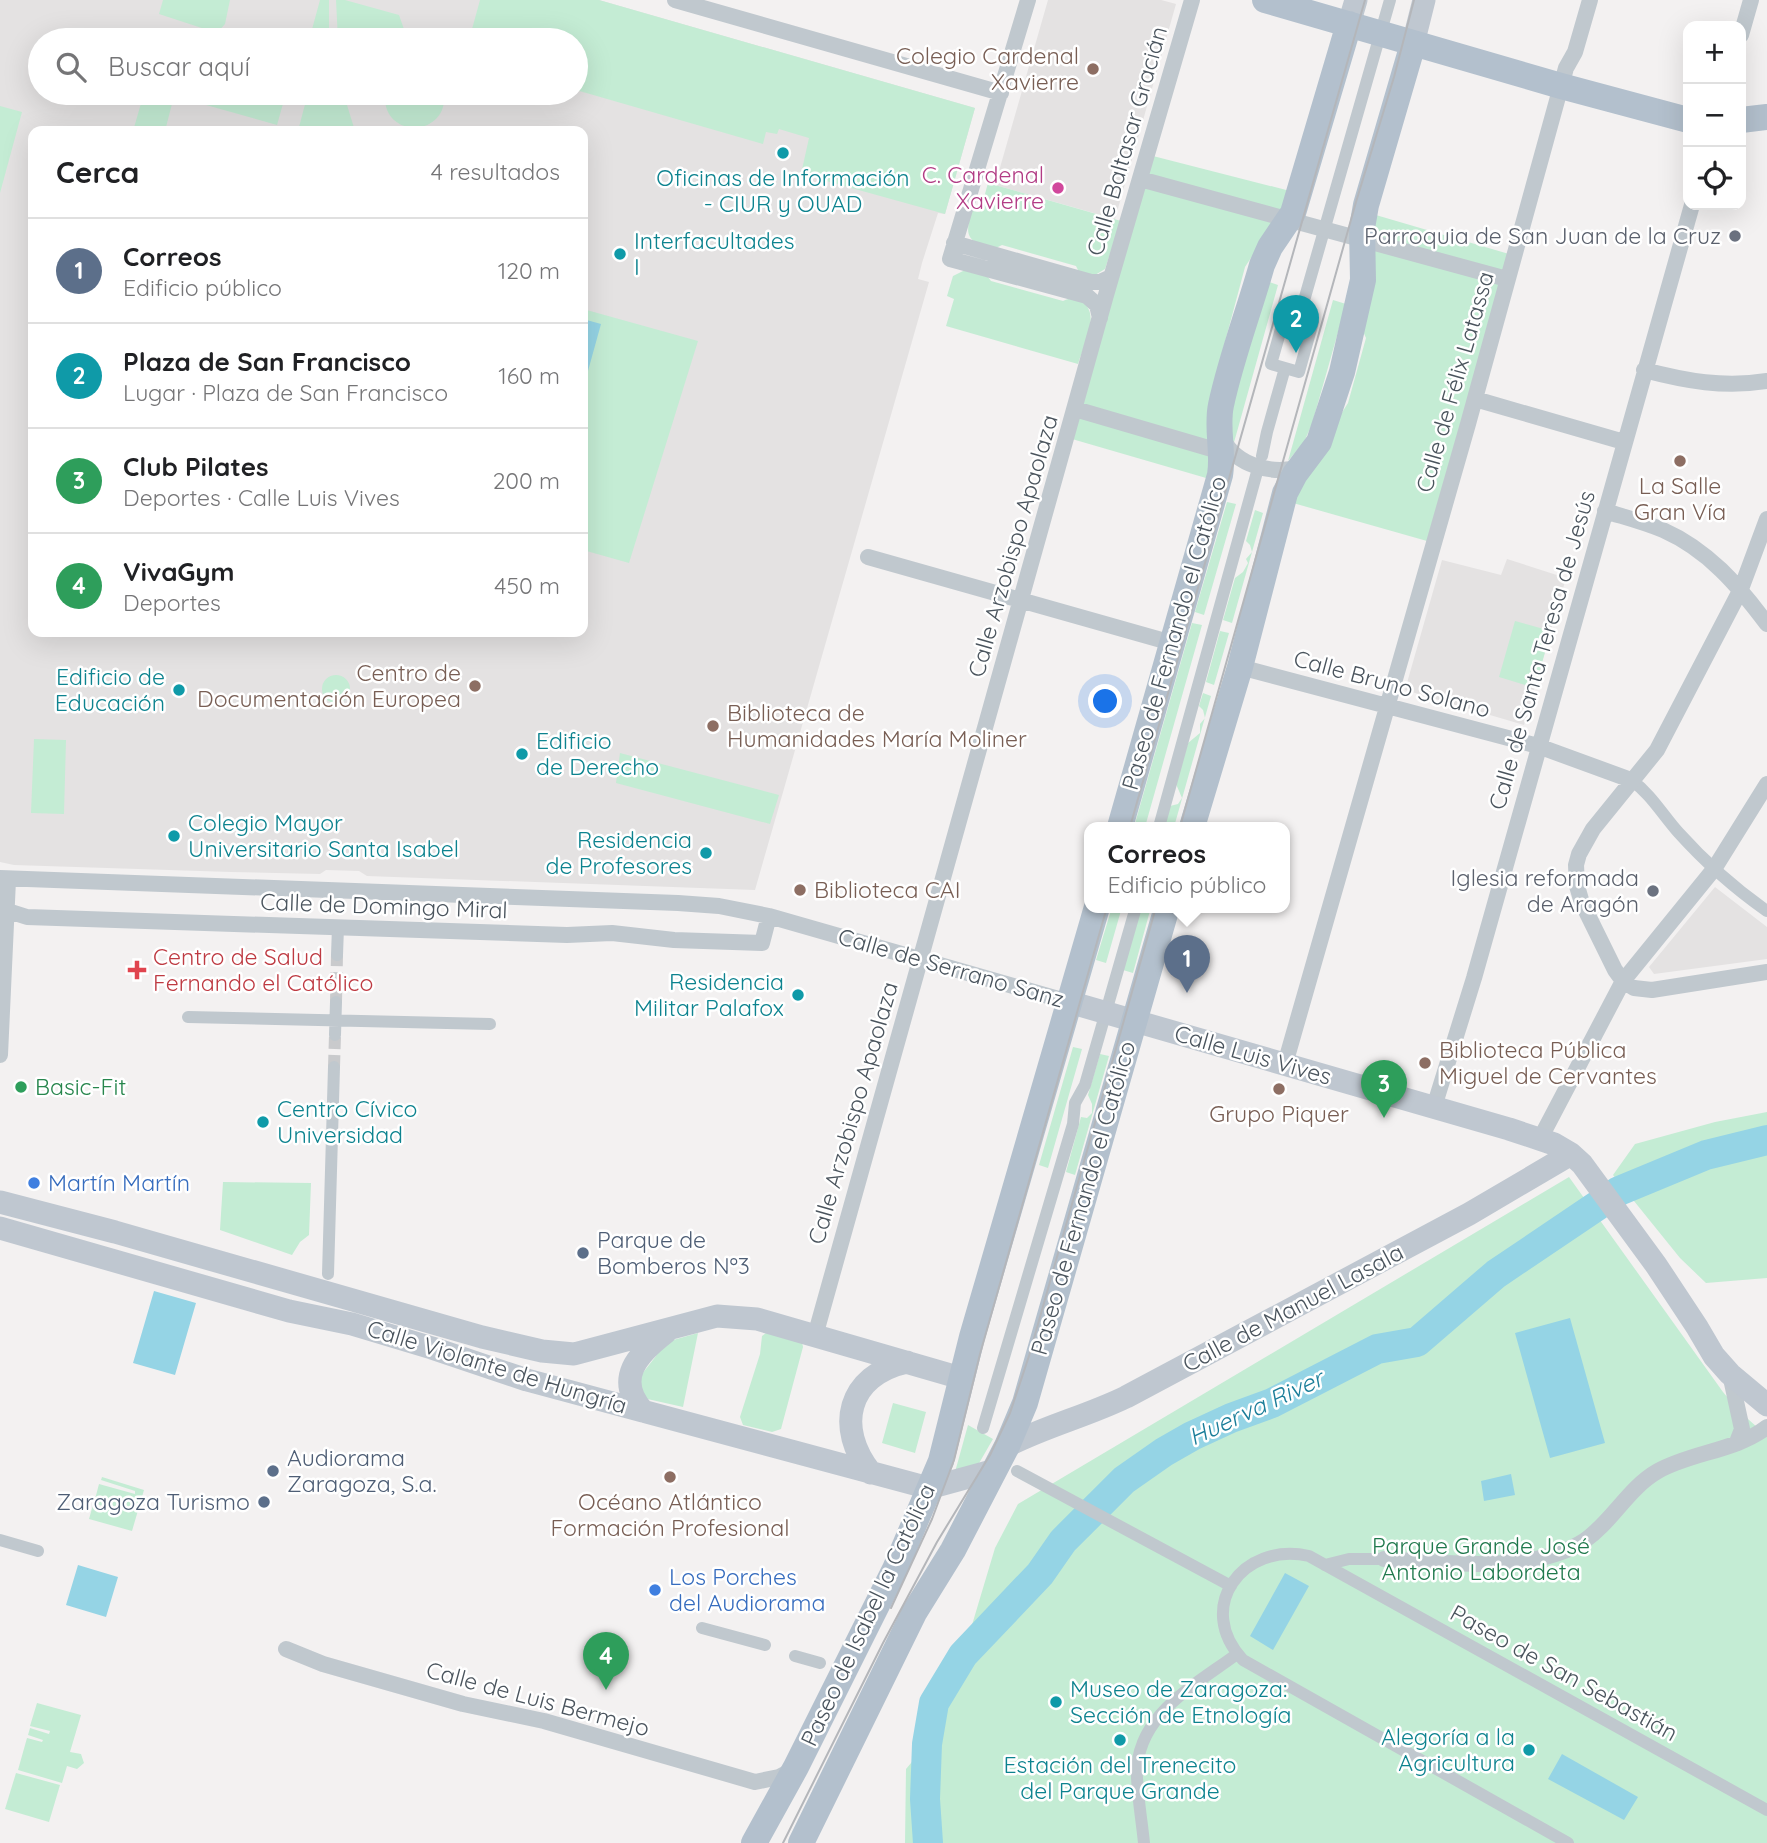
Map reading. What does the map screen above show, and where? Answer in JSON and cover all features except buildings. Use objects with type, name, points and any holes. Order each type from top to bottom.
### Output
[{"type":"main road","points":[[1265,0],[1352,12],[1381,34],[1683,119]]},
{"type":"main road","points":[[1194,822],[1240,667],[1285,493],[1319,442],[1342,372],[1363,279],[1362,222],[1424,0]]},
{"type":"main road","name":"Paseo de Fernando el Católico","points":[[1121,822],[1220,475],[1221,404],[1262,265],[1270,247],[1290,220],[1352,12]]},
{"type":"main road","points":[[1746,119],[1767,117]]},
{"type":"main road","points":[[961,1378],[1095,913]]},
{"type":"main road","name":"Paseo de Fernando el Católico","points":[[1007,1446],[1030,1385],[1165,913]]},
{"type":"main road","name":"Calle de Serrano Sanz","points":[[1069,1002],[1133,1021]]},
{"type":"main road","name":"Calle Luis Vives","points":[[1133,1021],[1540,1139],[1571,1154]]},
{"type":"main road","points":[[1571,1154],[1595,1179],[1656,1265],[1707,1347],[1730,1374],[1767,1405]]},
{"type":"main road","name":"Calle de Manuel Lasala","points":[[1007,1446],[1042,1430],[1093,1413],[1126,1397],[1469,1214],[1571,1154]]},
{"type":"main road","name":"Calle Violante de Hungría","points":[[0,1202],[482,1337],[542,1351],[574,1354],[717,1316],[729,1316],[757,1319],[961,1378]]},
{"type":"main road","name":"Calle Violante de Hungría","points":[[2,1225],[289,1311],[352,1324],[527,1380],[929,1488],[1006,1471]]},
{"type":"main road","points":[[1697,1327],[1716,1340],[1767,1391]]},
{"type":"main road","points":[[643,1411],[637,1405],[631,1390],[633,1366],[645,1348],[665,1329]]},
{"type":"main road","points":[[466,1359],[543,1360],[574,1354]]},
{"type":"main road","points":[[872,1474],[861,1460],[851,1436],[853,1404],[862,1388],[875,1374],[907,1362]]},
{"type":"main road","name":"Paseo de Isabel la Católica","points":[[754,1843],[796,1767],[895,1569],[941,1461],[961,1378]]},
{"type":"main road","name":"Paseo de Isabel la Católica","points":[[801,1843],[914,1613],[1006,1471],[1007,1446]]},
{"type":"street","points":[[675,0],[723,7],[1001,93]]},
{"type":"street","points":[[952,251],[1028,0]]},
{"type":"street","name":"Calle Baltasar Gracián","points":[[1106,295],[1192,0]]},
{"type":"street","points":[[1299,318],[1391,0]]},
{"type":"street","name":"Calle de Félix Latassa","points":[[1284,1064],[1475,399],[1566,68],[1576,52],[1590,0]]},
{"type":"street","points":[[1745,21],[1751,0]]},
{"type":"street","points":[[1140,179],[1507,279]]},
{"type":"street","name":"Calle de Santa Teresa de Jesús","points":[[1434,1107],[1475,978],[1691,210]]},
{"type":"street","points":[[952,251],[1091,282],[1100,282],[1111,277]]},
{"type":"street","points":[[952,251],[1087,296],[1097,305],[1100,318]]},
{"type":"street","name":"Calle Arzobispo Apaolaza","points":[[815,1336],[1106,295]]},
{"type":"street","points":[[1285,315],[1313,322],[1299,372],[1285,368],[1271,364],[1285,315]]},
{"type":"street","points":[[1262,456],[1285,368]]},
{"type":"street","points":[[1644,370],[1711,384],[1767,381]]},
{"type":"street","points":[[1475,399],[1624,442]]},
{"type":"street","points":[[1075,410],[1221,443],[1240,459],[1281,470],[1300,467]]},
{"type":"street","name":"Paseo de Fernando el Católico","points":[[1159,822],[1256,478]]},
{"type":"street","points":[[1605,511],[1655,526],[1709,558],[1741,589],[1767,624]]},
{"type":"street","points":[[1767,519],[1741,589],[1657,750],[1631,780],[1586,842],[1579,854],[1576,876],[1582,903],[1611,963],[1623,981],[1634,988],[1652,990],[1767,972]]},
{"type":"street","points":[[868,557],[1172,643]]},
{"type":"street","name":"Calle Bruno Solano","points":[[1240,667],[1538,746],[1631,780],[1646,790],[1672,825],[1714,869],[1767,911]]},
{"type":"street","points":[[1540,1139],[1623,981],[1714,869],[1767,784]]},
{"type":"street","points":[[0,1055],[4,879]]},
{"type":"street","name":"Calle de Domingo Miral","points":[[4,879],[678,902],[719,906],[769,916],[762,943],[674,940],[612,933],[566,936],[27,917],[5,910]]},
{"type":"street","name":"Paseo de Fernando el Católico","points":[[983,1428],[1073,1124],[1075,1103],[1085,1085],[1134,913]]},
{"type":"street","name":"Calle de Serrano Sanz","points":[[769,916],[1069,1002]]},
{"type":"street","points":[[337,955],[338,926]]},
{"type":"street","points":[[335,1035],[336,1002]]},
{"type":"street","points":[[188,1017],[490,1024]]},
{"type":"street","points":[[328,1274],[334,1067]]},
{"type":"street","points":[[1730,1374],[1742,1429],[1737,1442]]},
{"type":"street","points":[[1325,1565],[1349,1559],[1483,1563],[1524,1561],[1556,1553],[1583,1542],[1639,1486],[1657,1472],[1694,1455],[1737,1442],[1767,1427]]},
{"type":"street","points":[[1737,1442],[1767,1441]]},
{"type":"street","points":[[1006,1471],[1030,1479],[1231,1586],[1224,1605],[1225,1630],[1237,1654],[1257,1670],[1568,1843]]},
{"type":"street","points":[[0,1540],[38,1551]]},
{"type":"street","name":"Paseo de San Sebastián","points":[[1231,1586],[1249,1565],[1270,1555],[1296,1553],[1309,1556],[1767,1810]]},
{"type":"street","points":[[702,1628],[765,1645]]},
{"type":"street","name":"Calle de Luis Bermejo","points":[[286,1649],[310,1659],[463,1704],[544,1721],[755,1782]]},
{"type":"street","points":[[1144,1843],[1136,1776],[1145,1736],[1154,1719],[1171,1703],[1237,1654]]},
{"type":"street","points":[[795,1656],[820,1663]]},
{"type":"street","points":[[766,1819],[755,1782],[779,1777],[796,1767]]},
{"type":"shaded area","points":[[0,0],[599,0],[975,108],[945,214],[938,213],[922,263],[918,279],[929,282],[755,890],[367,876],[359,871],[326,870],[320,874],[14,865],[0,862]]},
{"type":"shaded area","name":"Colegio Cardenal Xavierre","points":[[1048,0],[1161,0],[1176,4],[1115,219],[995,185]]},
{"type":"shaded area","points":[[1507,559],[1566,578],[1524,725],[1405,690],[1442,560],[1501,575]]},
{"type":"shaded area","points":[[1715,887],[1767,927],[1767,959],[1654,974],[1649,967]]},
{"type":"green space","points":[[163,0],[230,0],[225,24],[221,28],[202,28],[159,14]]},
{"type":"green space","points":[[320,0],[329,0],[329,28],[312,28]]},
{"type":"green space","points":[[336,0],[399,15],[404,28],[337,28]]},
{"type":"green space","points":[[480,0],[599,0],[975,108],[945,214],[801,174],[809,138],[779,129],[777,134],[766,132],[763,144],[588,93],[588,28],[472,28]]},
{"type":"green space","points":[[141,105],[172,105],[166,126],[134,126]]},
{"type":"green space","points":[[206,105],[283,105],[277,125]]},
{"type":"green space","points":[[305,105],[347,105],[353,126],[299,126]]},
{"type":"green space","points":[[387,105],[443,105],[436,119],[422,126],[403,126],[393,119]]},
{"type":"green space","points":[[0,106],[22,112],[0,193]]},
{"type":"green space","points":[[1153,156],[1294,192],[1245,267],[1210,398],[1213,480],[1072,439]]},
{"type":"green space","points":[[988,183],[1121,221],[1105,269],[1095,275],[1080,274],[1076,266],[1002,245],[994,249],[973,240],[968,232],[972,210],[980,212]]},
{"type":"green space","points":[[1369,213],[1509,254],[1427,541],[1286,501],[1348,403],[1366,338],[1358,320]]},
{"type":"green space","points":[[967,269],[985,273],[991,281],[1063,301],[1074,298],[1084,303],[1091,316],[1078,364],[946,326],[954,299],[947,296],[953,276]]},
{"type":"green space","points":[[1266,281],[1278,285],[1233,446],[1230,413]]},
{"type":"green space","points":[[1333,300],[1346,304],[1312,424],[1304,442],[1288,461]]},
{"type":"green space","points":[[588,310],[698,341],[629,563],[588,551]]},
{"type":"green space","points":[[1227,502],[1236,504],[1204,615],[1195,612]]},
{"type":"green space","points":[[1255,510],[1263,513],[1232,623],[1223,620],[1235,578],[1243,572],[1248,563],[1246,559],[1252,552],[1246,541]]},
{"type":"green space","points":[[1515,621],[1551,631],[1535,688],[1499,677]]},
{"type":"green space","points":[[1192,623],[1202,625],[1146,822],[1135,822]]},
{"type":"green space","points":[[1220,631],[1229,633],[1214,685],[1206,682]]},
{"type":"green space","points":[[336,675],[346,679],[350,689],[346,699],[336,703],[326,699],[322,689],[326,679]]},
{"type":"green space","points":[[1203,693],[1211,696],[1205,718],[1199,706]]},
{"type":"green space","points":[[1205,718],[1175,822],[1165,822],[1170,806],[1178,804],[1182,798],[1176,784],[1188,743],[1200,733],[1200,724]]},
{"type":"green space","points":[[34,739],[66,740],[64,814],[31,813]]},
{"type":"green space","points":[[620,753],[779,795],[770,824],[616,783]]},
{"type":"green space","points":[[1110,913],[1120,913],[1106,963],[1096,960]]},
{"type":"green space","points":[[1139,913],[1149,913],[1133,973],[1123,970]]},
{"type":"green space","points":[[1073,1047],[1082,1049],[1048,1168],[1039,1165]]},
{"type":"green space","points":[[1100,1054],[1109,1056],[1075,1175],[1066,1172],[1081,1117],[1087,1118],[1092,1113],[1088,1095]]},
{"type":"green space","points":[[1767,1112],[1767,1278],[1706,1283],[1680,1258],[1613,1175],[1635,1144],[1715,1122]]},
{"type":"green space","name":"Parque Grande José Antonio Labordeta","points":[[1569,1177],[1723,1392],[1739,1411],[1767,1436],[1767,1843],[932,1843],[928,1822],[927,1765],[925,1799],[928,1843],[905,1843],[906,1769],[927,1744],[934,1703],[963,1655],[995,1548],[1018,1504]]},
{"type":"green space","points":[[223,1182],[311,1183],[309,1235],[300,1242],[292,1255],[220,1230]]},
{"type":"green space","points":[[698,1333],[683,1407],[643,1398],[639,1381],[656,1356],[659,1344]]},
{"type":"green space","points":[[766,1333],[802,1342],[803,1347],[781,1429],[772,1432],[743,1425],[740,1417],[760,1354],[762,1336]]},
{"type":"green space","points":[[893,1403],[926,1412],[915,1453],[882,1443]]},
{"type":"green space","points":[[968,1425],[993,1439],[978,1465],[955,1472]]},
{"type":"green space","points":[[102,1477],[144,1490],[132,1531],[89,1519],[93,1505],[111,1509],[94,1503],[99,1484],[135,1494],[135,1491],[101,1480]]},
{"type":"green space","points":[[37,1703],[81,1715],[70,1752],[81,1754],[84,1763],[77,1769],[67,1766],[62,1783],[18,1770],[27,1738],[42,1742],[43,1740],[28,1735],[30,1728],[49,1734],[50,1731],[30,1726]]},
{"type":"green space","points":[[16,1773],[60,1785],[49,1822],[5,1809]]},
{"type":"water","points":[[588,320],[601,324],[588,371]]},
{"type":"water","points":[[154,1291],[196,1303],[175,1375],[133,1363]]},
{"type":"water","points":[[1570,1318],[1605,1443],[1550,1458],[1515,1333]]},
{"type":"water","points":[[1511,1474],[1515,1495],[1484,1501],[1481,1481]]},
{"type":"water","points":[[78,1565],[118,1577],[106,1617],[66,1605]]},
{"type":"water","points":[[1285,1573],[1309,1586],[1273,1650],[1250,1636]]},
{"type":"water","points":[[1562,1754],[1638,1797],[1624,1820],[1548,1779]]},
{"type":"waterway","name":"Huerva River","points":[[928,1843],[925,1799],[927,1744],[934,1703],[963,1655],[1040,1574],[1063,1541],[1124,1480],[1192,1436],[1272,1403],[1377,1349],[1417,1342],[1496,1274],[1619,1191],[1706,1155],[1767,1140]]},
{"type":"tunnel","points":[[336,1002],[337,955]]},
{"type":"tunnel","points":[[334,1067],[335,1035]]},
{"type":"tram line","points":[[1131,822],[1365,0]]},
{"type":"tram line","points":[[1181,822],[1414,0]]},
{"type":"tram line","points":[[891,1608],[932,1519],[954,1460],[980,1354],[1105,913]]},
{"type":"tram line","points":[[783,1843],[883,1643],[937,1542],[990,1455],[1010,1413],[1029,1356],[1154,913]]},
{"type":"place","name":"Colegio Cardenal Xavierre","points":[[1093,69]]},
{"type":"place","name":"Oficinas de Información - CIUR y OUAD","points":[[783,153]]},
{"type":"place","name":"C. Cardenal Xavierre","points":[[1058,188]]},
{"type":"place","name":"Parroquia de San Juan de la Cruz","points":[[1735,236]]},
{"type":"place","name":"Interfacultades I","points":[[620,254]]},
{"type":"place","name":"Plaza de San Francisco","points":[[1296,353]]},
{"type":"place","name":"La Salle Gran Vía","points":[[1680,461]]},
{"type":"place","name":"Centro de Documentación Europea","points":[[475,686]]},
{"type":"place","name":"Edificio de Educación","points":[[179,690]]},
{"type":"place","name":"Biblioteca de Humanidades María Moliner","points":[[713,726]]},
{"type":"place","name":"Edificio de Derecho","points":[[522,754]]},
{"type":"place","name":"Colegio Mayor Universitario Santa Isabel","points":[[174,836]]},
{"type":"place","name":"Residencia de Profesores","points":[[706,853]]},
{"type":"place","name":"Biblioteca CAI","points":[[800,890]]},
{"type":"place","name":"Iglesia reformada de Aragón","points":[[1653,891]]},
{"type":"place","name":"Centro de Salud Fernando el Católico","points":[[137,970]]},
{"type":"place","name":"Correos","points":[[1187,993]]},
{"type":"place","name":"Residencia Militar Palafox","points":[[798,995]]},
{"type":"place","name":"Biblioteca Pública Miguel de Cervantes","points":[[1425,1063]]},
{"type":"place","name":"Basic-Fit","points":[[21,1087]]},
{"type":"place","name":"Grupo Piquer","points":[[1279,1089]]},
{"type":"place","name":"Club Pilates","points":[[1384,1118]]},
{"type":"place","name":"Centro Cívico Universidad","points":[[263,1122]]},
{"type":"place","name":"Martín Martín","points":[[34,1183]]},
{"type":"place","name":"Parque de Bomberos Nº3","points":[[583,1253]]},
{"type":"place","name":"Audiorama Zaragoza, S.a.","points":[[273,1471]]},
{"type":"place","name":"Océano Atlántico Formación Profesional","points":[[670,1477]]},
{"type":"place","name":"Zaragoza Turismo","points":[[264,1502]]},
{"type":"place","name":"Los Porches del Audiorama","points":[[655,1590]]},
{"type":"place","name":"VivaGym","points":[[606,1690]]},
{"type":"place","name":"Museo de Zaragoza: Sección de Etnología","points":[[1056,1702]]},
{"type":"place","name":"Estación del Trenecito del Parque Grande","points":[[1120,1740]]},
{"type":"place","name":"Alegoría a la Agricultura","points":[[1529,1750]]}]
